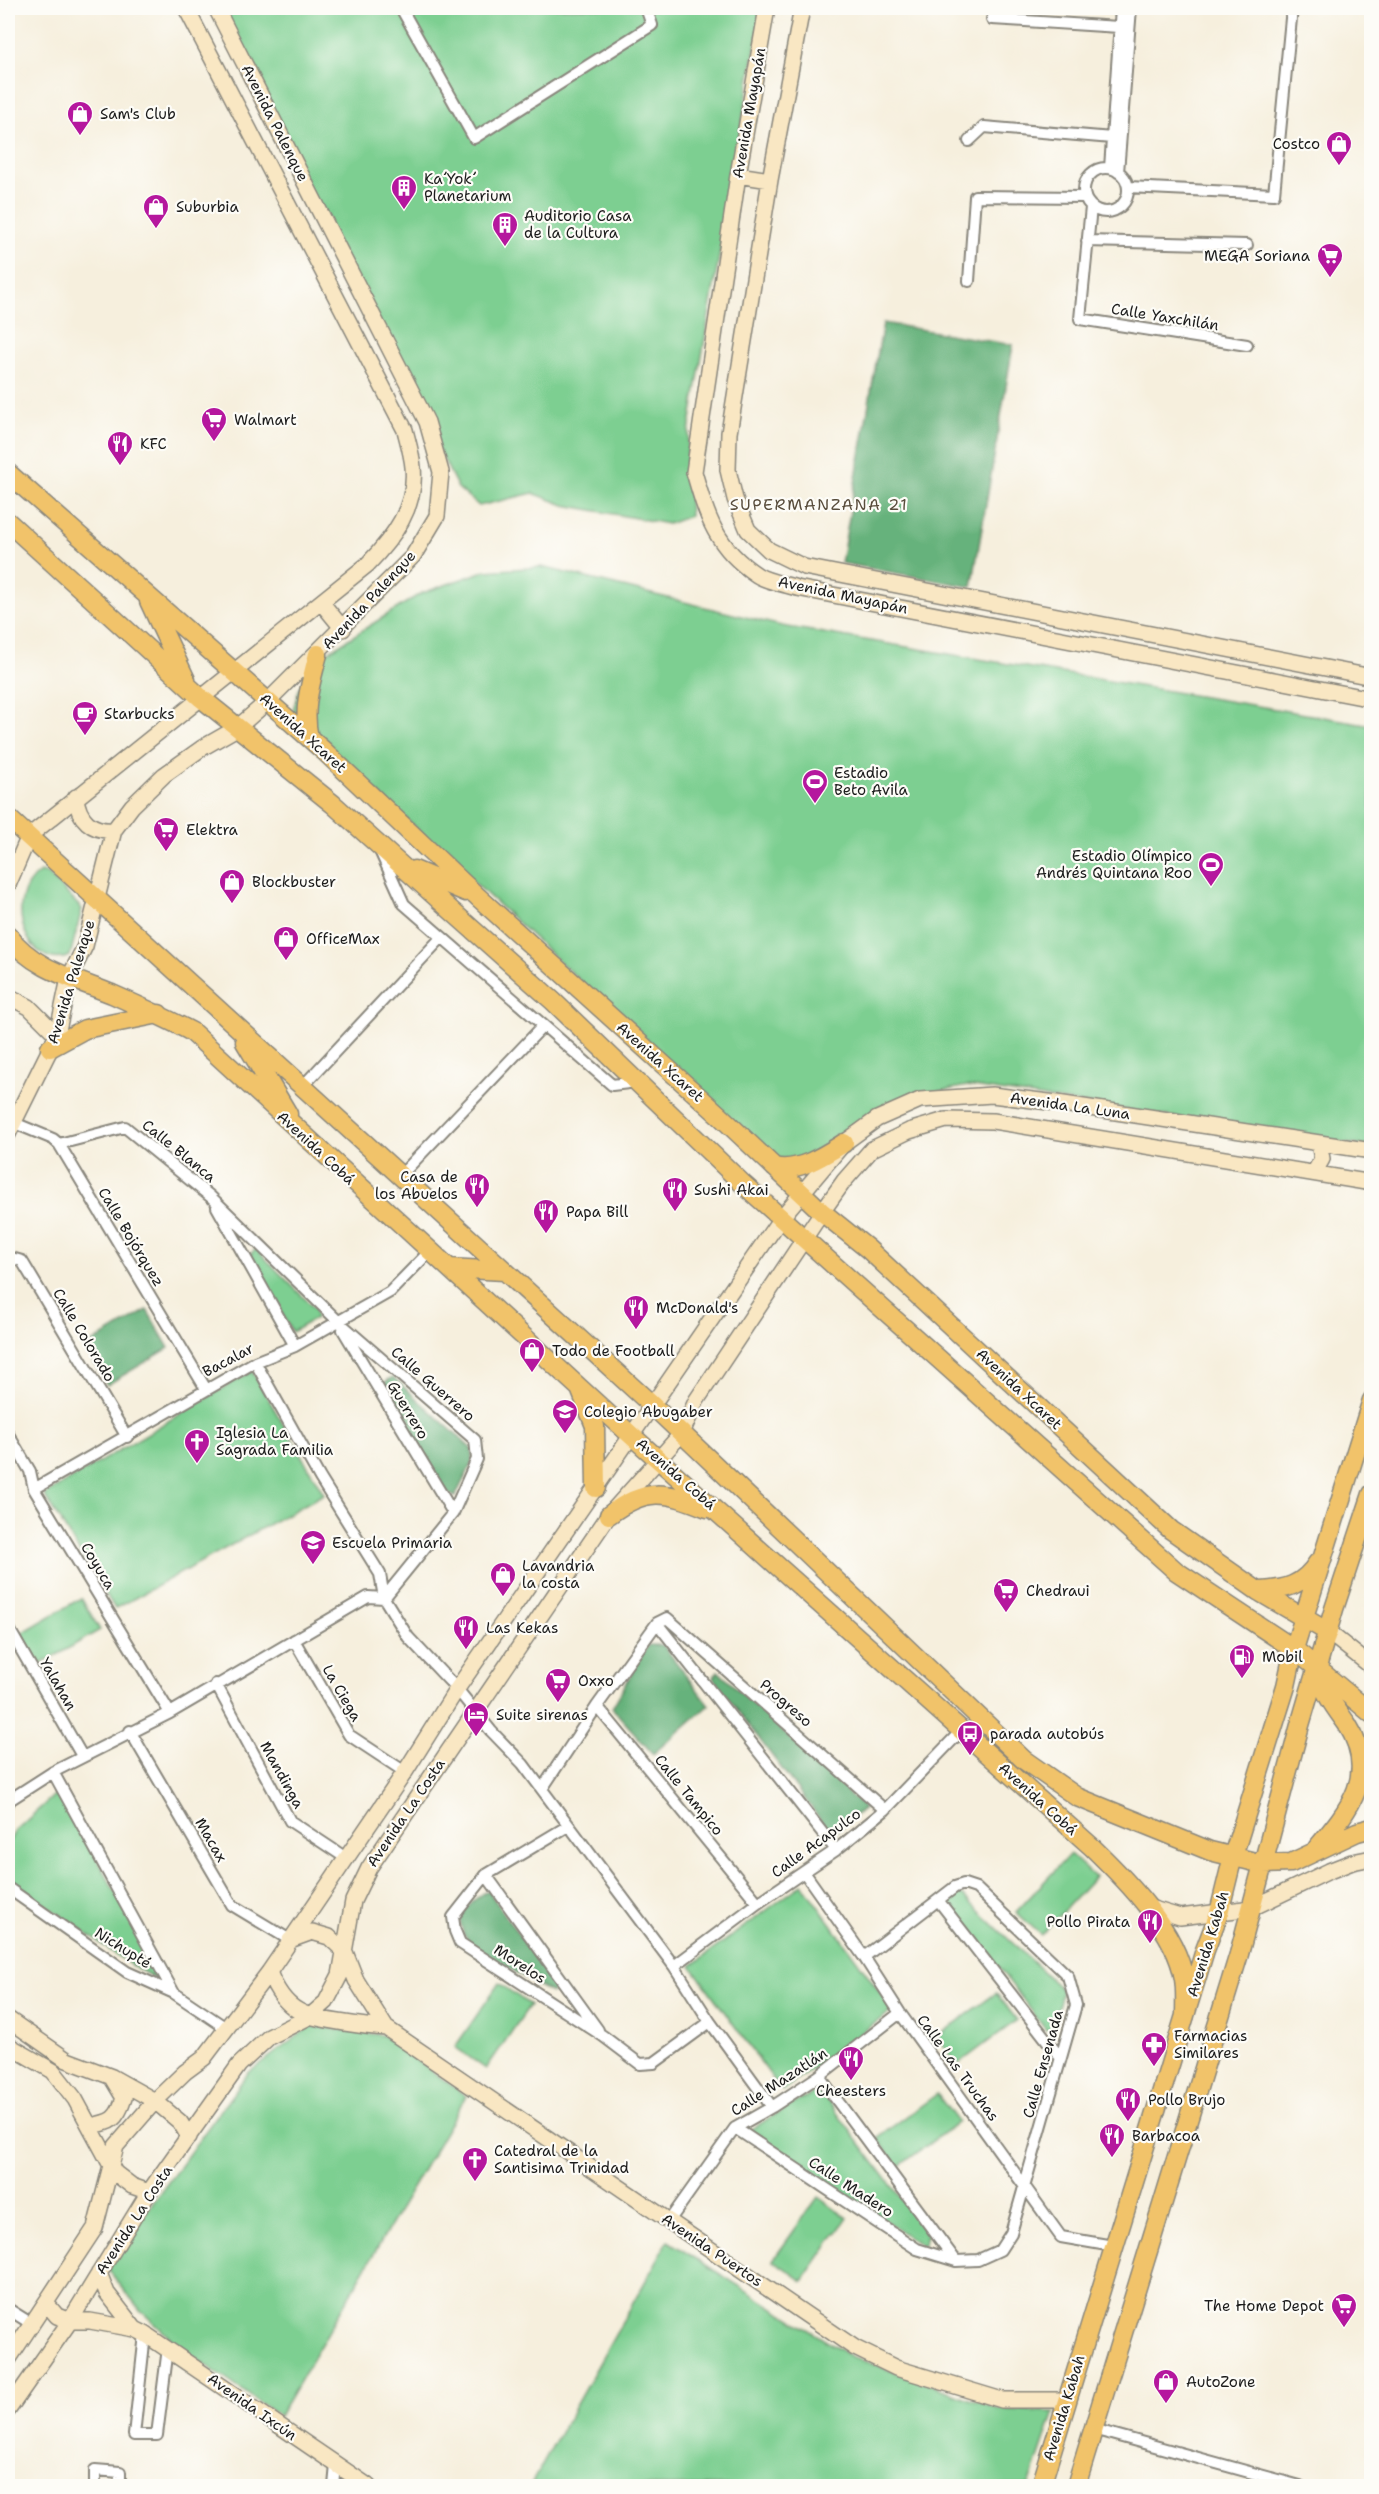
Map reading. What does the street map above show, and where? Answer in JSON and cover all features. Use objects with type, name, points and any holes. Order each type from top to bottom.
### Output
[{"type":"main road","name":"Avenida Xcaret","points":[[8,473],[309,738],[478,897],[822,1212],[868,1249],[1171,1530],[1258,1591],[1328,1632]]},
{"type":"main road","name":"Avenida Xcaret","points":[[8,522],[195,692],[333,804],[553,1001],[781,1218],[1081,1483],[1176,1571],[1294,1649],[1371,1714]]},
{"type":"main road","points":[[146,595],[195,692]]},
{"type":"main road","points":[[309,738],[305,720],[308,693],[318,654]]},
{"type":"main road","name":"Avenida Cobá","points":[[8,818],[682,1433],[1024,1760],[1077,1797],[1210,1851],[1263,1864],[1292,1863],[1371,1828]]},
{"type":"main road","points":[[399,863],[478,897]]},
{"type":"main road","name":"Avenida Cobá","points":[[8,935],[37,963],[159,1014],[192,1032],[632,1436],[1095,1850],[1150,1908],[1174,1951],[1184,1978],[1185,2016]]},
{"type":"main road","points":[[54,1041],[85,1029],[159,1014]]},
{"type":"main road","points":[[236,1025],[297,1130]]},
{"type":"main road","points":[[774,1167],[784,1170],[819,1159],[844,1143]]},
{"type":"main road","points":[[449,1268],[504,1271]]},
{"type":"main road","points":[[579,1387],[595,1426],[596,1488]]},
{"type":"main road","name":"Avenida Kabah","points":[[1041,2487],[1113,2246],[1219,1913],[1233,1856],[1286,1686],[1294,1649],[1371,1400]]},
{"type":"main road","points":[[1081,1483],[1171,1530]]},
{"type":"main road","points":[[607,1518],[627,1502],[646,1495],[665,1493],[719,1513]]},
{"type":"main road","name":"Avenida Kabah","points":[[1076,2487],[1252,1908],[1317,1667],[1371,1494]]},
{"type":"main road","points":[[1258,1591],[1279,1590],[1309,1576],[1326,1548]]},
{"type":"main road","points":[[779,1566],[847,1591]]},
{"type":"main road","points":[[1314,1852],[1355,1800],[1361,1785],[1363,1769],[1358,1739],[1328,1696],[1317,1667]]},
{"type":"main road","points":[[1024,1760],[1041,1801]]},
{"type":"street","name":"Avenida Palenque","points":[[8,885],[29,836],[195,692],[233,671],[367,565],[391,540],[409,507],[413,468],[405,430],[186,8]]},
{"type":"street","name":"Avenida Palenque","points":[[10,1128],[54,1041],[69,978],[85,946],[114,830],[132,806],[164,776],[202,748],[237,728],[318,654],[413,556],[437,516],[441,472],[427,422],[216,8]]},
{"type":"street","points":[[401,8],[474,138],[652,25],[646,8]]},
{"type":"street","points":[[767,8],[774,8]]},
{"type":"street","name":"Avenida Mayapán","points":[[767,8],[738,176],[694,472],[706,512],[723,547],[759,576],[797,588],[1371,699]]},
{"type":"street","points":[[1114,170],[1112,138],[1121,8]]},
{"type":"street","points":[[1114,170],[1131,8]]},
{"type":"street","points":[[1128,187],[1274,194],[1292,8]]},
{"type":"street","name":"Avenida Mayapán","points":[[797,9],[729,433],[728,470],[735,499],[748,530],[769,550],[804,567],[1371,677]]},
{"type":"street","points":[[992,19],[1119,27]]},
{"type":"street","points":[[969,141],[984,127],[1112,138]]},
{"type":"street","points":[[1114,170],[1125,178],[1128,187],[1127,198],[1121,207],[1111,213],[1100,212],[1090,207],[1084,197],[1086,179],[1092,172],[1114,170]]},
{"type":"street","points":[[738,176],[770,180]]},
{"type":"street","points":[[969,281],[975,196],[1084,197]]},
{"type":"street","points":[[1090,207],[1087,241],[1247,245]]},
{"type":"street","name":"Calle Yaxchilán","points":[[1087,241],[1080,319],[1247,345]]},
{"type":"street","points":[[333,292],[355,280]]},
{"type":"street","points":[[321,602],[343,629]]},
{"type":"street","points":[[1138,654],[1142,632]]},
{"type":"street","points":[[76,797],[78,811],[87,823],[99,830],[114,830]]},
{"type":"street","points":[[377,844],[404,904],[612,1085],[637,1082]]},
{"type":"street","points":[[303,1086],[442,937]]},
{"type":"street","points":[[8,996],[29,1007],[54,1041]]},
{"type":"street","points":[[400,1176],[543,1026]]},
{"type":"street","name":"Avenida La Luna","points":[[801,1192],[844,1143],[877,1119],[920,1100],[992,1095],[1371,1151]]},
{"type":"street","points":[[877,1119],[891,1140]]},
{"type":"street","name":"Avenida La Luna","points":[[822,1212],[844,1181],[872,1149],[909,1131],[946,1120],[993,1121],[1371,1183]]},
{"type":"street","name":"Calle Blanca","points":[[59,1144],[125,1127],[211,1197],[339,1322]]},
{"type":"street","points":[[10,1128],[53,1139],[59,1144]]},
{"type":"street","points":[[1314,1173],[1322,1159],[1319,1143]]},
{"type":"street","name":"Calle Bojórquez","points":[[59,1144],[206,1389]]},
{"type":"street","name":"Avenida La Costa","points":[[155,2101],[185,2072],[204,2058],[269,1972],[405,1772],[457,1689],[801,1192]]},
{"type":"street","name":"Calle Blanca","points":[[211,1197],[295,1346]]},
{"type":"street","name":"Avenida La Costa","points":[[8,2410],[70,2321],[149,2192],[240,2065],[269,2037],[309,2017],[326,2002],[340,1975],[353,1901],[369,1868],[607,1518],[682,1433],[696,1401],[822,1212]]},
{"type":"street","name":"Bacalar","points":[[34,1489],[206,1389],[255,1362],[295,1346],[390,1292],[430,1251]]},
{"type":"street","name":"Calle Colorado","points":[[8,1257],[22,1261],[127,1437]]},
{"type":"street","name":"Calle Guerrero","points":[[339,1322],[475,1440],[477,1459],[453,1513],[384,1598]]},
{"type":"street","name":"Guerrero","points":[[339,1322],[453,1513]]},
{"type":"street","points":[[255,1362],[320,1478],[380,1574],[384,1598],[408,1637],[523,1764],[674,1966],[710,2022],[772,2107]]},
{"type":"street","name":"Coyuca","points":[[8,1434],[30,1471],[34,1489],[170,1713]]},
{"type":"street","points":[[584,1505],[596,1509],[607,1518]]},
{"type":"street","points":[[9,1799],[82,1756],[170,1713],[368,1597],[384,1598]]},
{"type":"street","points":[[542,1789],[597,1706],[662,1621],[836,1850]]},
{"type":"street","name":"Progreso","points":[[662,1621],[885,1810]]},
{"type":"street","name":"Yalahan","points":[[8,1627],[82,1756]]},
{"type":"street","points":[[1328,1632],[1371,1667]]},
{"type":"street","name":"La Ciega","points":[[294,1640],[350,1734],[405,1772]]},
{"type":"street","name":"Mandinga","points":[[216,1684],[290,1821],[346,1858]]},
{"type":"street","name":"Calle Tampico","points":[[597,1706],[758,1903]]},
{"type":"street","name":"Calle Acapulco","points":[[674,1966],[758,1903],[836,1850],[885,1810],[962,1730]]},
{"type":"street","name":"Macax","points":[[130,1731],[232,1905],[290,1940]]},
{"type":"street","points":[[53,1772],[174,1993]]},
{"type":"street","name":"Morelos","points":[[568,1826],[486,1875],[453,1917],[460,1943],[603,2036],[640,2064],[654,2063],[710,2022]]},
{"type":"street","points":[[1150,1908],[1180,1917],[1252,1908],[1337,1868],[1371,1858]]},
{"type":"street","name":"Calle Las Truchas","points":[[804,1872],[900,2013],[1061,2237],[1113,2246]]},
{"type":"street","points":[[486,1875],[603,2036]]},
{"type":"street","name":"Calle Ensenada","points":[[864,1957],[955,1887],[964,1884],[976,1888],[1068,1976],[1076,2005],[1011,2233],[1000,2250],[978,2260]]},
{"type":"street","name":"Nichupté","points":[[8,1888],[127,1972],[174,1993],[226,2028]]},
{"type":"street","points":[[938,1900],[1060,2057]]},
{"type":"street","points":[[290,1940],[312,1932],[329,1937],[345,1952]]},
{"type":"street","name":"Avenida Puertos","points":[[345,1952],[356,1980],[386,2028],[855,2348],[896,2368],[1002,2400],[1067,2400]]},
{"type":"street","name":"Avenida Puertos","points":[[269,1972],[275,1988],[288,2004],[309,2017],[386,2028]]},
{"type":"street","name":"Calle Mazatlán","points":[[669,2221],[735,2128],[819,2076],[900,2013]]},
{"type":"street","points":[[8,2019],[67,2060],[112,2077],[155,2101],[175,2115],[189,2137]]},
{"type":"street","points":[[8,2045],[53,2071],[75,2099],[110,2166],[126,2183],[149,2192]]},
{"type":"street","name":"Calle Madero","points":[[819,2076],[956,2261]]},
{"type":"street","points":[[90,2126],[110,2122],[119,2113],[124,2098],[112,2077]]},
{"type":"street","points":[[110,2166],[116,2146],[155,2101]]},
{"type":"street","name":"Calle Madero","points":[[735,2128],[917,2249],[956,2261],[978,2260]]},
{"type":"street","name":"Avenida La Costa","points":[[8,2360],[95,2228],[110,2166]]},
{"type":"street","name":"Avenida Ixcún","points":[[99,2273],[107,2293],[140,2332]]},
{"type":"street","points":[[46,2303],[57,2316],[70,2321]]},
{"type":"street","points":[[8,2309],[32,2324]]},
{"type":"street","name":"Avenida Ixcún","points":[[70,2321],[90,2321],[140,2332],[168,2348],[364,2485]]},
{"type":"street","points":[[140,2332],[134,2435],[157,2435],[168,2348]]},
{"type":"street","points":[[1093,2429],[1300,2487]]},
{"type":"street","points":[[334,2487],[336,2465]]},
{"type":"street","points":[[95,2487],[95,2470],[120,2472],[120,2487]]},
{"type":"green space","points":[[216,8],[762,8],[690,425],[687,455],[690,516],[668,524],[564,505],[533,493],[479,506],[458,488]]},
{"type":"green space","points":[[883,323],[1013,345],[972,587],[841,563]]},
{"type":"green space","points":[[542,567],[782,626],[1371,725],[1371,1147],[967,1086],[927,1094],[791,1167],[775,1162],[292,713],[299,689],[315,660],[420,594],[484,571]]},
{"type":"green space","points":[[40,872],[48,874],[82,909],[70,956],[55,958],[42,954],[32,944],[25,931],[21,915],[22,899],[28,884]]},
{"type":"green space","points":[[256,1249],[315,1309],[316,1318],[292,1332],[248,1256]]},
{"type":"green space","points":[[147,1310],[169,1348],[107,1385],[85,1347]]},
{"type":"green space","points":[[252,1371],[324,1494],[115,1609],[44,1495]]},
{"type":"green space","points":[[393,1377],[472,1449],[472,1463],[455,1497],[447,1493],[391,1397],[385,1382]]},
{"type":"green space","points":[[81,1598],[100,1630],[38,1666],[20,1634]]},
{"type":"green space","points":[[648,1645],[663,1645],[709,1705],[653,1754],[612,1708]]},
{"type":"green space","points":[[718,1671],[864,1808],[832,1835],[713,1678]]},
{"type":"green space","points":[[60,1790],[165,1984],[131,1965],[8,1878],[8,1843],[15,1831]]},
{"type":"green space","points":[[1070,1854],[1095,1877],[1041,1935],[1016,1912]]},
{"type":"green space","points":[[802,1884],[893,2010],[782,2091],[691,1966]]},
{"type":"green space","points":[[488,1890],[556,1989],[551,1993],[472,1946],[464,1935],[459,1918],[474,1900]]},
{"type":"green space","points":[[961,1894],[1062,1990],[1054,2030],[1046,2030],[946,1898]]},
{"type":"green space","points":[[499,1983],[530,2005],[486,2069],[455,2047]]},
{"type":"green space","points":[[996,1993],[1017,2020],[957,2065],[937,2037]]},
{"type":"green space","points":[[311,2026],[382,2035],[466,2096],[279,2416],[181,2348],[141,2311],[106,2267],[248,2073]]},
{"type":"green space","points":[[819,2089],[928,2234],[923,2246],[749,2130]]},
{"type":"green space","points":[[937,2094],[958,2122],[898,2167],[877,2138]]},
{"type":"green space","points":[[818,2197],[847,2218],[803,2281],[773,2260]]},
{"type":"green space","points":[[668,2241],[850,2356],[998,2409],[1054,2412],[1029,2486],[530,2486]]},
{"type":"place","name":"Sam's Club","points":[[80,137]]},
{"type":"place","name":"Costco","points":[[1339,167]]},
{"type":"place","name":"Ka´Yok´ Planetarium","points":[[404,211]]},
{"type":"place","name":"Suburbia","points":[[156,230]]},
{"type":"place","name":"Auditorio Casa de la Cultura","points":[[505,248]]},
{"type":"place","name":"MEGA Soriana","points":[[1330,279]]},
{"type":"place","name":"Walmart","points":[[214,443]]},
{"type":"place","name":"KFC","points":[[120,467]]},
{"type":"place","name":"Starbucks","points":[[85,737]]},
{"type":"place","name":"Estadio Beto Avila","points":[[815,805]]},
{"type":"place","name":"Elektra","points":[[166,853]]},
{"type":"place","name":"Estadio Olímpico Andrés Quintana Roo","points":[[1211,888]]},
{"type":"place","name":"Blockbuster","points":[[232,905]]},
{"type":"place","name":"OfficeMax","points":[[286,962]]},
{"type":"place","name":"Casa de los Abuelos","points":[[477,1209]]},
{"type":"place","name":"Sushi Akai","points":[[675,1213]]},
{"type":"place","name":"Papa Bill","points":[[546,1235]]},
{"type":"place","name":"McDonald's","points":[[636,1331]]},
{"type":"place","name":"Todo de Football","points":[[532,1374]]},
{"type":"place","name":"Colegio Abugaber","points":[[565,1435]]},
{"type":"place","name":"Iglesia La Sagrada Familia","points":[[197,1465]]},
{"type":"place","name":"Escuela Primaria","points":[[313,1566]]},
{"type":"place","name":"Lavandria la costa","points":[[503,1598]]},
{"type":"place","name":"Chedraui","points":[[1006,1614]]},
{"type":"place","name":"Las Kekas","points":[[466,1651]]},
{"type":"place","name":"Mobil","points":[[1242,1680]]},
{"type":"place","name":"Oxxo","points":[[558,1704]]},
{"type":"place","name":"Suite sirenas","points":[[476,1738]]},
{"type":"place","name":"parada autobús","points":[[970,1757]]},
{"type":"place","name":"Pollo Pirata","points":[[1150,1945]]},
{"type":"place","name":"Farmacias Similares","points":[[1154,2068]]},
{"type":"place","name":"Cheesters","points":[[851,2082]]},
{"type":"place","name":"Pollo Brujo","points":[[1128,2123]]},
{"type":"place","name":"Barbacoa","points":[[1112,2159]]},
{"type":"place","name":"Catedral de la Santisima Trinidad","points":[[475,2183]]},
{"type":"place","name":"The Home Depot","points":[[1344,2329]]},
{"type":"place","name":"AutoZone","points":[[1166,2405]]},
{"type":"district","name":"SUPERMANZANA 21","points":[[819,504]]}]
